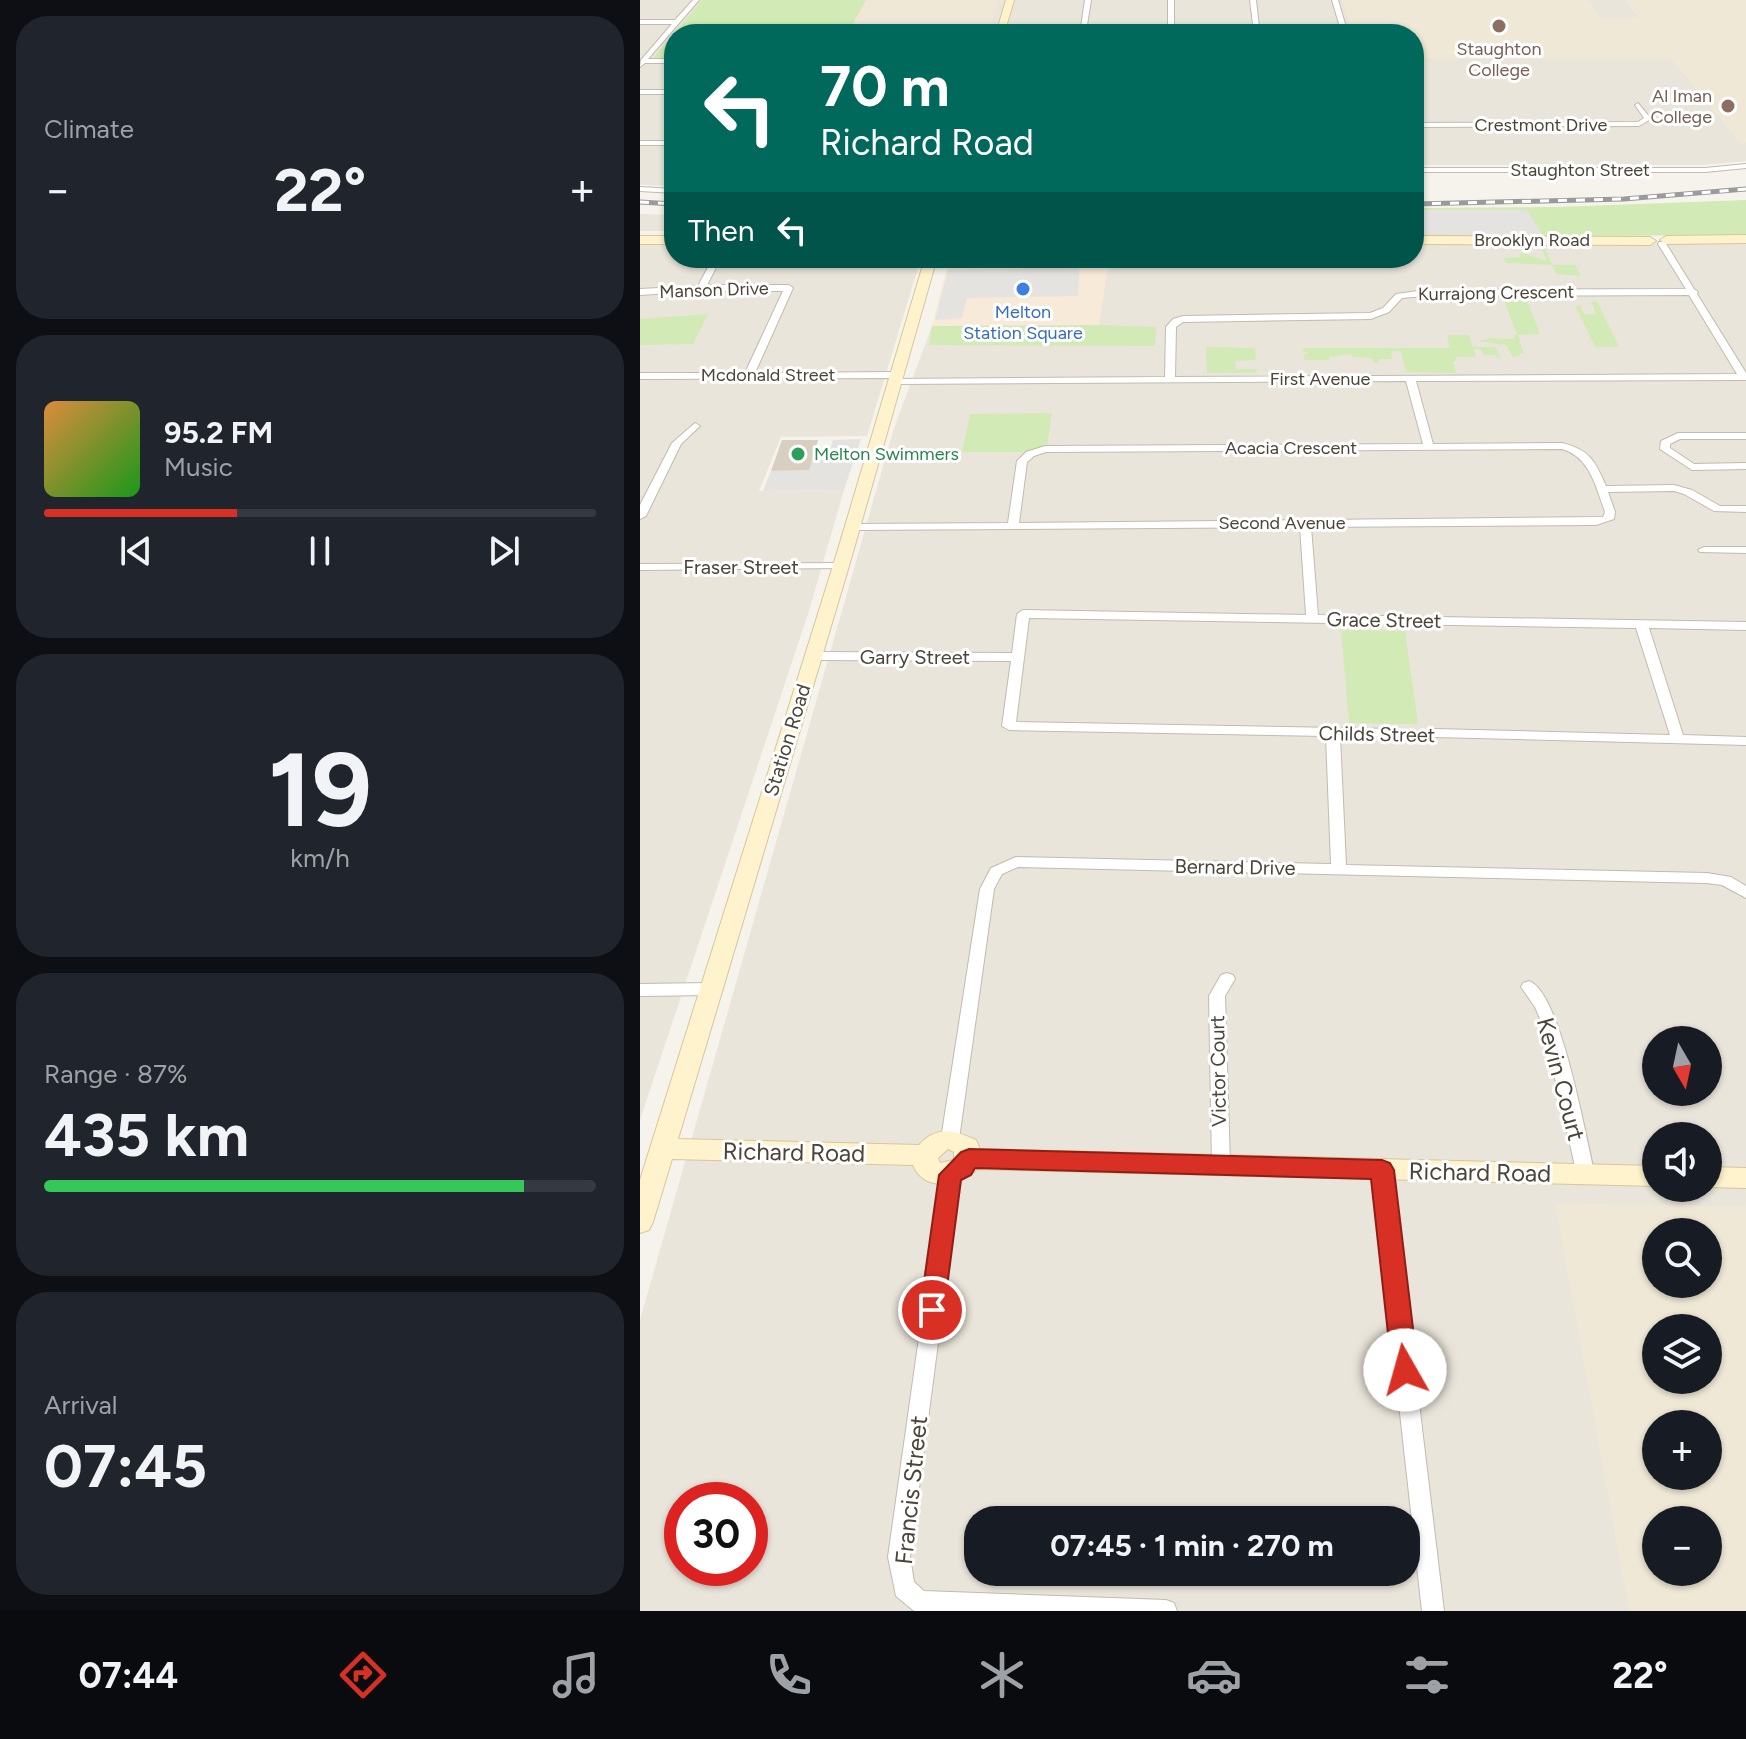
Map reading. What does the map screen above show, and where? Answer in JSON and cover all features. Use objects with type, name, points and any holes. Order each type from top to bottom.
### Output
[{"type":"street","points":[[640,22],[677,22],[696,0]]},
{"type":"street","points":[[1003,24],[1010,0]]},
{"type":"street","points":[[1084,24],[1088,0]]},
{"type":"street","points":[[1171,0],[1171,24]]},
{"type":"street","points":[[1253,0],[1256,24]]},
{"type":"street","points":[[1335,0],[1342,24]]},
{"type":"street","points":[[642,63],[664,37]]},
{"type":"street","points":[[642,63],[664,62]]},
{"type":"street","points":[[640,92],[664,92]]},
{"type":"street","name":"Crestmont Drive","points":[[1424,125],[1639,124],[1648,119],[1638,105]]},
{"type":"street","points":[[640,143],[664,143]]},
{"type":"street","name":"Staughton Street","points":[[1424,170],[1694,170],[1746,166]]},
{"type":"street","points":[[640,189],[664,190]]},
{"type":"street","name":"Brooklyn Road","points":[[1424,240],[1660,242],[1746,239]]},
{"type":"street","points":[[640,240],[664,240]]},
{"type":"street","points":[[1660,242],[1745,377]]},
{"type":"street","points":[[701,288],[712,268]]},
{"type":"street","name":"Station Road","points":[[640,1222],[853,527],[928,268]]},
{"type":"street","name":"Manson Drive","points":[[640,292],[789,288],[749,375]]},
{"type":"street","name":"Kurrajong Crescent","points":[[1170,380],[1171,327],[1183,319],[1371,316],[1386,310],[1399,296],[1425,293],[1694,292]]},
{"type":"street","name":"Mcdonald Street","points":[[640,376],[896,378]]},
{"type":"street","name":"First Avenue","points":[[896,378],[1745,377]]},
{"type":"street","points":[[1410,378],[1429,447]]},
{"type":"street","points":[[640,516],[677,443],[695,426]]},
{"type":"street","points":[[1746,436],[1678,436],[1665,443],[1665,449],[1692,467],[1746,466]]},
{"type":"street","name":"Acacia Crescent","points":[[1013,524],[1022,461],[1030,454],[1045,449],[1577,449],[1587,454],[1602,489]]},
{"type":"street","points":[[1602,489],[1674,488],[1688,492],[1712,507],[1746,509]]},
{"type":"street","name":"Second Avenue","points":[[853,527],[1596,522],[1608,519],[1610,512],[1602,489]]},
{"type":"street","points":[[1305,524],[1312,618]]},
{"type":"street","points":[[1704,550],[1746,550]]},
{"type":"street","name":"Fraser Street","points":[[640,567],[841,566]]},
{"type":"street","name":"Grace Street","points":[[1017,657],[1023,614],[1746,626]]},
{"type":"street","points":[[1642,626],[1678,740]]},
{"type":"street","name":"Garry Street","points":[[813,656],[1017,657]]},
{"type":"street","name":"Childs Street","points":[[1017,657],[1009,726],[1394,733],[1406,737],[1434,733],[1746,741]]},
{"type":"street","points":[[1333,733],[1339,870]]},
{"type":"street","name":"Bernard Drive","points":[[950,1139],[987,889],[996,871],[1016,862],[1707,878],[1726,881],[1746,893]]},
{"type":"street","name":"Victor Court","points":[[1221,1165],[1217,996],[1227,979]]},
{"type":"street","name":"Kevin Court","points":[[1529,987],[1542,1005],[1551,1026],[1586,1175]]},
{"type":"street","points":[[640,990],[710,989]]},
{"type":"street","points":[[950,1139],[967,1147],[960,1167],[930,1171],[924,1161],[925,1155],[931,1145],[950,1139]]},
{"type":"street","name":"Richard Road","points":[[663,1149],[925,1155]]},
{"type":"street","name":"Richard Road","points":[[960,1167],[1221,1165],[1642,1176]]},
{"type":"street","name":"Francis Street","points":[[960,1167],[899,1557],[904,1588],[919,1602],[1166,1611]]},
{"type":"street","points":[[1382,1170],[1433,1611]]},
{"type":"street","points":[[1722,1177],[1746,1178]]},
{"type":"shaded area","points":[[640,0],[1343,0],[1350,24],[664,24],[664,186],[640,185]]},
{"type":"shaded area","points":[[866,0],[999,0],[991,24],[853,24]]},
{"type":"shaded area","name":"Staughton College","points":[[1343,0],[1587,0],[1601,18],[1640,18],[1625,0],[1746,0],[1746,143],[1741,143],[1672,59],[1424,59],[1424,24],[1350,24]]},
{"type":"shaded area","points":[[1587,0],[1625,0],[1640,18],[1601,18]]},
{"type":"shaded area","points":[[1424,59],[1672,59],[1741,143],[1746,143],[1746,161],[1703,165],[1424,165]]},
{"type":"shaded area","points":[[1424,210],[1527,210],[1544,237],[1424,234]]},
{"type":"shaded area","points":[[640,214],[664,215],[664,231],[640,231]]},
{"type":"shaded area","points":[[1746,242],[1746,1611],[640,1611],[640,1320],[894,428],[932,326],[1098,326],[1107,268],[1424,268],[1424,243]]},
{"type":"shaded area","points":[[640,245],[664,245],[664,268],[918,268],[867,436],[781,437],[759,491],[844,490],[809,611],[640,1120]]},
{"type":"shaded area","name":"Melton Station Square","points":[[946,268],[1108,268],[1099,326],[932,326]]},
{"type":"shaded area","points":[[1079,268],[1078,296],[967,298],[962,318],[935,320],[948,270]]},
{"type":"shaded area","points":[[861,439],[844,490],[763,491],[771,471],[808,470],[814,451],[830,450],[833,440]]},
{"type":"shaded area","points":[[1555,1203],[1746,1207],[1746,1611],[1629,1611]]},
{"type":"green space","points":[[702,0],[866,0],[853,24],[682,24]]},
{"type":"green space","points":[[664,45],[664,58],[653,58]]},
{"type":"green space","points":[[1746,200],[1746,235],[1424,237],[1424,234],[1469,234],[1424,215],[1424,208]]},
{"type":"green space","points":[[1529,244],[1543,244],[1552,265],[1506,263],[1504,258],[1521,257],[1519,252],[1547,261],[1541,248],[1530,248]]},
{"type":"green space","points":[[1552,265],[1575,265],[1581,276],[1556,274]]},
{"type":"green space","points":[[1503,298],[1526,298],[1540,334],[1518,335],[1524,354],[1520,356],[1513,357],[1506,345],[1478,341],[1515,339],[1514,335],[1517,334]]},
{"type":"green space","points":[[1591,301],[1597,301],[1619,347],[1595,347],[1575,306],[1581,306],[1584,314],[1596,315]]},
{"type":"green space","points":[[708,314],[693,344],[640,345],[640,319]]},
{"type":"green space","points":[[932,326],[1156,327],[1155,346],[929,345]]},
{"type":"green space","points":[[1447,335],[1469,335],[1473,347],[1496,347],[1501,361],[1496,355],[1483,355],[1481,349],[1474,349],[1476,357],[1456,357],[1457,361],[1453,361],[1456,373],[1406,372],[1401,351],[1391,351],[1392,359],[1379,359],[1379,363],[1374,363],[1372,358],[1353,357],[1351,354],[1329,357],[1329,360],[1304,360],[1304,355],[1309,352],[1303,352],[1303,348],[1450,348]]},
{"type":"green space","points":[[1206,347],[1255,348],[1256,360],[1235,361],[1236,369],[1256,369],[1257,373],[1207,373]]},
{"type":"green space","points":[[1052,413],[1047,446],[1024,452],[962,452],[970,414]]},
{"type":"green space","points":[[1341,630],[1405,631],[1418,724],[1349,723]]},
{"type":"building","name":"Melton Swimmers","points":[[782,440],[818,440],[809,470],[771,471]]},
{"type":"railway","points":[[1424,204],[1624,199],[1746,189]]},
{"type":"railway","points":[[640,202],[664,203]]},
{"type":"place","name":"Staughton College","points":[[1499,26]]},
{"type":"place","name":"Al Iman College","points":[[1728,106]]},
{"type":"place","name":"Melton Station Square","points":[[1023,289]]},
{"type":"place","name":"Melton Swimmers","points":[[798,454]]},
{"type":"route","points":[[932,1310],[948,1187],[951,1175],[963,1168],[969,1159],[1382,1170],[1405,1370]]}]
